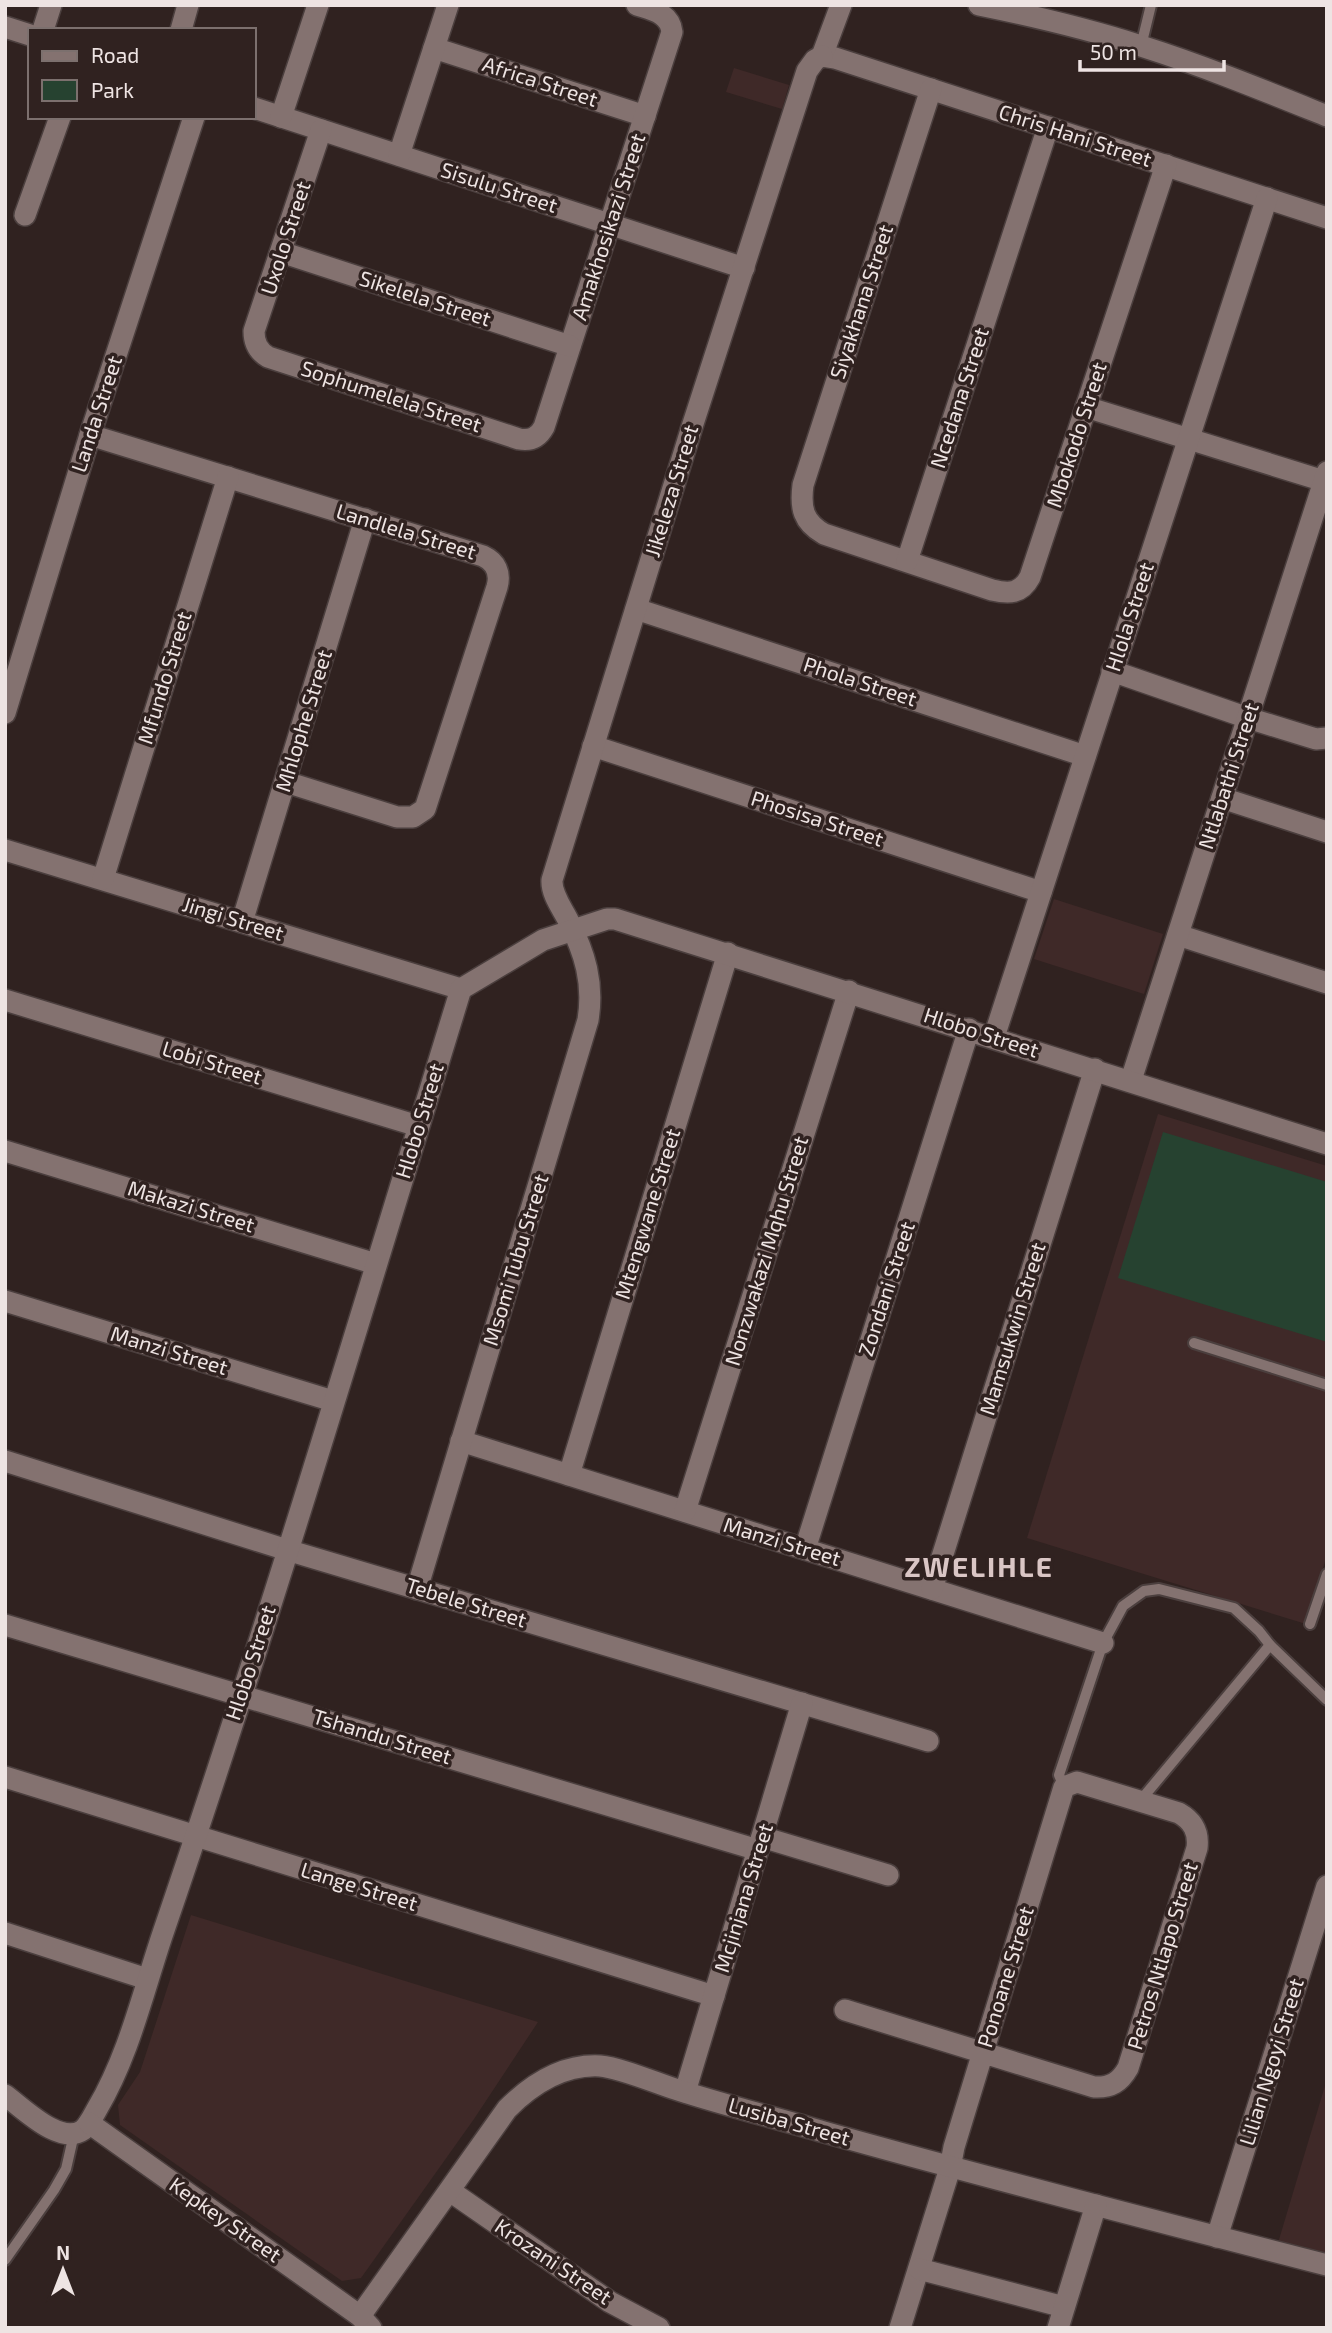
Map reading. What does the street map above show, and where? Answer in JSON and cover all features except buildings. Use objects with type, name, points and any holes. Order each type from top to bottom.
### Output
[{"type":"street","points":[[44,28],[51,5]]},
{"type":"street","points":[[182,28],[188,5]]},
{"type":"street","points":[[281,117],[318,5]]},
{"type":"street","points":[[399,155],[448,5]]},
{"type":"street","name":"Amakhosikazi Street","points":[[532,439],[544,427],[672,32],[669,21],[660,13],[637,5]]},
{"type":"street","name":"Jikeleza Street","points":[[573,930],[553,891],[552,880],[807,71],[815,60],[822,56],[841,5]]},
{"type":"street","points":[[979,5],[1141,46],[1227,76],[1327,116]]},
{"type":"street","points":[[5,27],[28,34]]},
{"type":"street","name":"Africa Street","points":[[434,48],[645,116]]},
{"type":"street","name":"Chris Hani Street","points":[[822,56],[1327,218]]},
{"type":"street","name":"Siyakhana Street","points":[[907,561],[824,534],[812,527],[804,517],[801,503],[803,485],[931,89]]},
{"type":"street","name":"Sisulu Street","points":[[256,109],[744,268]]},
{"type":"street","points":[[25,215],[59,119]]},
{"type":"street","name":"Landa Street","points":[[5,713],[90,435],[193,119]]},
{"type":"street","name":"Ncedana Street","points":[[907,561],[1048,127]]},
{"type":"street","name":"Uxolo Street","points":[[256,345],[254,331],[321,130]]},
{"type":"street","name":"Mbokodo Street","points":[[907,561],[1006,593],[1021,589],[1030,577],[1166,165]]},
{"type":"street","name":"Hlola Street","points":[[994,1037],[1267,198]]},
{"type":"street","name":"Sikelela Street","points":[[281,252],[570,346]]},
{"type":"street","name":"Sophumelela Street","points":[[256,345],[268,357],[519,439],[532,439]]},
{"type":"street","points":[[1086,407],[1188,439],[1324,488]]},
{"type":"street","name":"Landlela Street","points":[[90,435],[483,556],[497,568],[497,587],[425,809],[413,817],[397,817],[286,782]]},
{"type":"street","name":"Mfundo Street","points":[[103,879],[228,477]]},
{"type":"street","name":"Ntlabathi Street","points":[[1131,1080],[1324,488]]},
{"type":"street","name":"Mhlophe Street","points":[[243,922],[365,519]]},
{"type":"street","name":"Phola Street","points":[[636,609],[1085,756]]},
{"type":"street","points":[[1112,671],[1248,718],[1316,739],[1327,738]]},
{"type":"street","name":"Phosisa Street","points":[[593,746],[1041,892]]},
{"type":"street","points":[[1222,799],[1327,832]]},
{"type":"street","name":"Jingi Street","points":[[5,850],[461,989]]},
{"type":"street","name":"Hlobo Street","points":[[82,2129],[121,2061],[196,1836],[461,989],[543,940],[615,919],[1327,1144]]},
{"type":"street","name":"Msomi Tubu Street","points":[[416,1588],[588,1020],[591,1002],[589,971],[573,930]]},
{"type":"street","points":[[1178,935],[1327,983]]},
{"type":"street","name":"Mtengwane Street","points":[[569,1475],[728,953]]},
{"type":"street","name":"Nonzwakazi Mqhu Street","points":[[685,1511],[849,991]]},
{"type":"street","name":"Lobi Street","points":[[5,1000],[418,1126]]},
{"type":"street","name":"Zondani Street","points":[[805,1549],[969,1029]]},
{"type":"street","name":"Mamsukwin Street","points":[[932,1589],[1095,1069]]},
{"type":"street","name":"Makazi Street","points":[[5,1151],[376,1264]]},
{"type":"street","name":"Manzi Street","points":[[5,1301],[333,1401]]},
{"type":"street","name":"Manzi Street","points":[[461,1441],[1103,1643]]},
{"type":"street","name":"Tebele Street","points":[[5,1461],[287,1550],[928,1741]]},
{"type":"street","name":"Tshandu Street","points":[[5,1625],[760,1843],[888,1875]]},
{"type":"street","name":"Mcjinjana Street","points":[[685,2092],[802,1703]]},
{"type":"street","name":"Lange Street","points":[[5,1776],[714,1996]]},
{"type":"street","name":"Petros Ntlapo Street","points":[[983,2053],[1094,2087],[1110,2086],[1124,2076],[1198,1844],[1195,1829],[1186,1817],[1077,1782],[1064,1787]]},
{"type":"street","name":"Ponoane Street","points":[[900,2328],[1064,1787]]},
{"type":"street","name":"Lilian Ngoyi Street","points":[[1217,2237],[1327,1886]]},
{"type":"street","points":[[5,1933],[147,1979]]},
{"type":"street","points":[[845,2010],[983,2053]]},
{"type":"street","name":"Lusiba Street","points":[[366,2322],[450,2191],[507,2109],[535,2085],[562,2071],[587,2066],[603,2066],[950,2168],[1327,2265]]},
{"type":"street","name":"Kepkey Street","points":[[5,2095],[54,2131],[67,2135],[82,2129],[366,2322]]},
{"type":"street","name":"Krozani Street","points":[[450,2191],[610,2302],[659,2328]]},
{"type":"street","points":[[919,2269],[1061,2318],[1096,2205]]},
{"type":"lane","points":[[1141,46],[1151,5]]},
{"type":"lane","points":[[1194,1343],[1327,1385]]},
{"type":"lane","points":[[1310,1624],[1327,1574]]},
{"type":"lane","points":[[1064,1787],[1059,1775],[1103,1643],[1123,1606],[1144,1591],[1159,1589],[1234,1608],[1327,1700]]},
{"type":"lane","points":[[1140,1802],[1270,1645]]},
{"type":"lane","points":[[5,2260],[54,2190],[82,2129]]},
{"type":"shaded area","points":[[734,68],[789,85],[782,109],[726,92]]},
{"type":"shaded area","points":[[1054,899],[1163,934],[1144,994],[1034,959]]},
{"type":"shaded area","points":[[1158,1114],[1327,1166],[1327,1555],[1306,1624],[1027,1538]]},
{"type":"shaded area","points":[[191,1915],[538,2022],[474,2119],[361,2278],[342,2281],[120,2125],[118,2105],[140,2072]]},
{"type":"shaded area","points":[[1327,2079],[1327,2256],[1278,2243]]},
{"type":"green space","points":[[1163,1132],[1327,1182],[1327,1342],[1118,1278]]},
{"type":"district","name":"ZWELIHLE","points":[[979,1567]]}]
